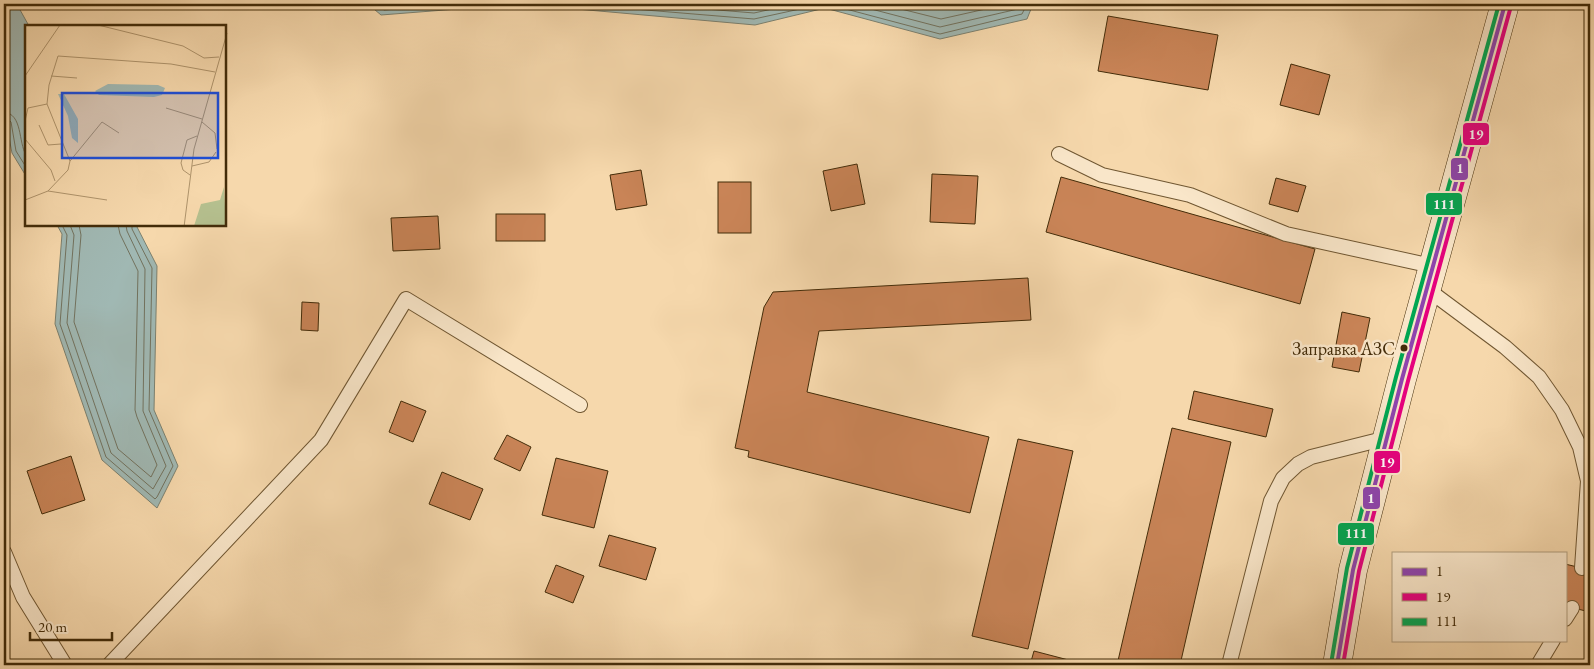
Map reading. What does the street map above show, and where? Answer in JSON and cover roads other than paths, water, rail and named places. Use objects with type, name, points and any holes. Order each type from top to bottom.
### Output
[{"type":"main road","points":[[1337,665],[1353,570],[1505,4]]},
{"type":"lane","points":[[1059,154],[1102,175],[1190,195],[1286,234],[1430,278],[1538,377],[1562,410],[1580,447],[1588,481],[1582,568]]},
{"type":"lane","points":[[109,665],[321,440],[406,299],[580,405]]},
{"type":"lane","points":[[1228,665],[1270,501],[1283,478],[1298,464],[1311,457],[1387,438]]},
{"type":"lane","points":[[4,552],[23,597],[65,665]]},
{"type":"lane","points":[[1538,665],[1552,642]]},
{"type":"water","points":[[368,4],[521,4],[381,15]]},
{"type":"water","points":[[521,4],[1033,4],[1027,19],[940,39],[825,8],[755,25]]},
{"type":"water","points":[[19,8],[28,25],[25,25],[25,174],[12,153],[4,111],[4,9]]},
{"type":"water","points":[[58,226],[137,226],[157,266],[154,410],[178,466],[157,508],[102,460],[55,324],[62,234]]},
{"type":"place","name":"Заправка АЗС","points":[[1404,348]]}]
